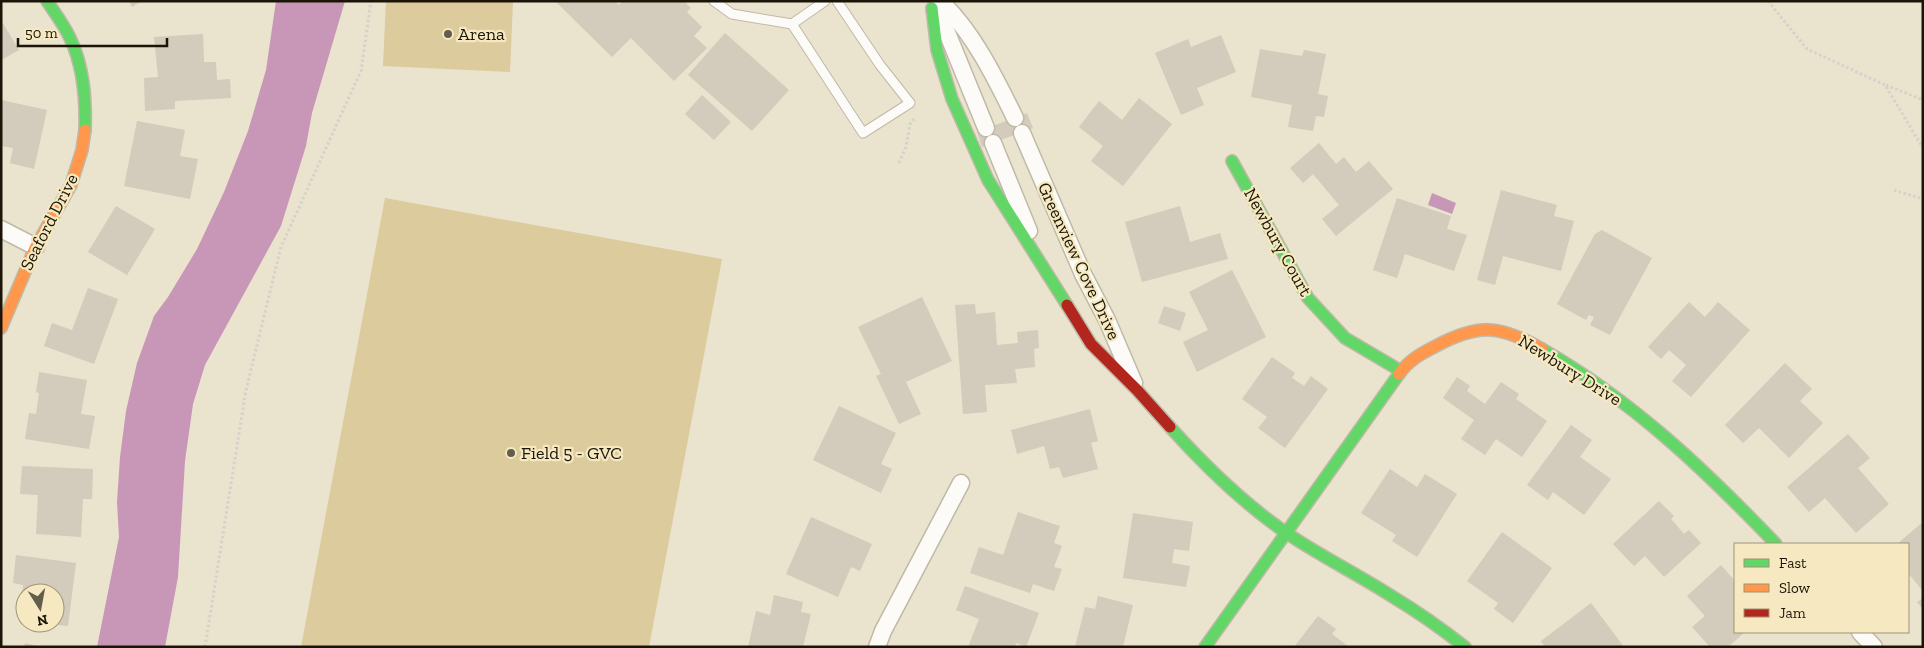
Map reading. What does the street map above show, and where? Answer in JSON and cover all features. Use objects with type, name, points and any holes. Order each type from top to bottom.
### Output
[{"type":"street","name":"Seaford Drive","points":[[1,328],[20,279],[71,186],[80,159],[85,131],[85,103],[81,75],[71,40],[47,1]]},
{"type":"street","name":"Greenview Cove Drive","points":[[933,3],[950,10],[986,61],[1018,125],[1080,265],[1108,320],[1137,390]]},
{"type":"street","name":"Greenview Cove Drive","points":[[933,3],[946,30],[1048,278]]},
{"type":"street","name":"Greenview Cove Drive","points":[[933,3],[937,50],[952,99],[988,180],[1091,344],[1137,390],[1196,456],[1238,494],[1286,533],[1399,600],[1437,625],[1465,647]]},
{"type":"street","name":"Newbury Court","points":[[1232,161],[1308,298],[1345,338],[1401,371]]},
{"type":"street","points":[[1,229],[36,247]]},
{"type":"street","name":"Newbury Drive","points":[[1286,533],[1411,359],[1454,335],[1468,330],[1484,329],[1500,331],[1530,341],[1575,368],[1615,396],[1666,437],[1715,481],[1775,543]]},
{"type":"street","points":[[877,647],[883,631],[960,484]]},
{"type":"street","points":[[1205,647],[1286,533]]},
{"type":"street","points":[[1861,633],[1874,647]]},
{"type":"lane","points":[[714,1],[732,14],[792,24],[825,1]]},
{"type":"lane","points":[[792,24],[864,133],[910,103],[880,65],[837,1]]},
{"type":"path","points":[[204,647],[246,390],[281,247],[361,70],[371,1]]},
{"type":"path","points":[[1768,1],[1807,49],[1885,85],[1923,100]]},
{"type":"path","points":[[1885,85],[1923,148]]},
{"type":"path","points":[[898,163],[906,147],[910,124],[920,112]]},
{"type":"path","points":[[1894,190],[1923,199]]},
{"type":"shaded area","points":[[276,1],[345,1],[312,113],[306,146],[281,226],[205,365],[193,404],[185,461],[178,577],[165,647],[97,647],[119,537],[117,502],[120,457],[126,411],[137,363],[154,316],[168,297],[197,249],[224,192],[248,131],[266,70]]},
{"type":"shaded area","name":"Arena","points":[[386,1],[513,1],[510,72],[383,66]]},
{"type":"shaded area","points":[[1432,193],[1456,203],[1452,214],[1428,205]]},
{"type":"shaded area","name":"Field 5 - GVC","points":[[385,198],[722,259],[649,647],[301,647]]},
{"type":"building","points":[[129,1],[142,1],[132,7]]},
{"type":"building","points":[[555,1],[615,1],[619,5],[622,1],[684,1],[691,8],[687,12],[702,27],[694,36],[707,48],[674,81],[631,38],[612,57]]},
{"type":"building","points":[[1,20],[19,50],[1,60]]},
{"type":"building","points":[[725,33],[789,90],[752,131],[688,75]]},
{"type":"building","points":[[203,34],[204,62],[216,62],[217,80],[230,79],[231,98],[175,101],[175,109],[145,111],[144,78],[158,77],[154,37]]},
{"type":"building","points":[[1221,35],[1236,72],[1197,88],[1204,105],[1181,115],[1155,53],[1188,39],[1191,47]]},
{"type":"building","points":[[1260,49],[1302,56],[1304,50],[1326,54],[1318,94],[1328,96],[1324,117],[1316,116],[1313,131],[1288,127],[1292,105],[1251,97]]},
{"type":"building","points":[[702,95],[731,122],[714,140],[685,114]]},
{"type":"building","points":[[1139,98],[1172,124],[1123,186],[1091,161],[1103,146],[1079,127],[1099,101],[1122,120]]},
{"type":"building","points":[[1,100],[47,110],[34,169],[10,163],[13,148],[1,146]]},
{"type":"building","points":[[1027,113],[1033,128],[982,147],[977,132]]},
{"type":"building","points":[[137,121],[185,130],[180,156],[198,159],[190,199],[124,186]]},
{"type":"building","points":[[1319,143],[1336,164],[1344,157],[1356,172],[1369,161],[1393,189],[1336,236],[1322,219],[1339,205],[1313,174],[1303,183],[1290,168]]},
{"type":"building","points":[[1501,190],[1557,205],[1554,216],[1574,221],[1561,271],[1503,256],[1495,285],[1477,280]]},
{"type":"building","points":[[1397,198],[1451,216],[1447,229],[1467,235],[1454,271],[1405,254],[1397,278],[1373,270]]},
{"type":"building","points":[[116,206],[155,229],[127,275],[88,252]]},
{"type":"building","points":[[1180,206],[1190,242],[1220,233],[1228,259],[1142,282],[1125,222]]},
{"type":"building","points":[[1602,230],[1652,258],[1610,335],[1590,325],[1594,317],[1589,315],[1586,320],[1557,304],[1595,234]]},
{"type":"building","points":[[1232,270],[1266,337],[1197,372],[1183,342],[1208,330],[1189,292]]},
{"type":"building","points":[[88,288],[118,299],[94,364],[44,346],[52,323],[72,330]]},
{"type":"building","points":[[922,297],[952,361],[906,382],[921,414],[899,424],[876,376],[881,374],[858,327]]},
{"type":"building","points":[[1689,302],[1705,317],[1718,302],[1750,330],[1691,397],[1672,381],[1686,365],[1669,350],[1661,359],[1648,347]]},
{"type":"building","points":[[975,304],[976,314],[995,312],[997,345],[1018,343],[1017,332],[1038,330],[1039,348],[1034,349],[1035,367],[1015,369],[1017,383],[985,385],[987,412],[963,414],[955,305]]},
{"type":"building","points":[[1164,306],[1186,313],[1180,331],[1158,323]]},
{"type":"building","points":[[1272,357],[1295,373],[1292,378],[1304,386],[1311,376],[1328,389],[1285,448],[1258,428],[1267,417],[1242,399]]},
{"type":"building","points":[[1785,363],[1812,389],[1800,401],[1823,423],[1789,458],[1759,428],[1743,443],[1725,425]]},
{"type":"building","points":[[39,372],[87,380],[81,414],[95,416],[89,449],[25,439],[29,413],[36,414],[39,393],[36,392]]},
{"type":"building","points":[[1457,377],[1470,386],[1467,391],[1485,404],[1501,382],[1519,394],[1516,399],[1547,421],[1522,457],[1496,439],[1485,455],[1461,439],[1474,420],[1443,398]]},
{"type":"building","points":[[839,406],[896,433],[881,464],[892,469],[881,493],[813,460]]},
{"type":"building","points":[[1090,409],[1098,441],[1091,443],[1098,469],[1063,478],[1059,467],[1050,469],[1044,446],[1017,454],[1011,430]]},
{"type":"building","points":[[1571,425],[1592,440],[1580,457],[1611,479],[1584,515],[1553,492],[1548,500],[1527,485]]},
{"type":"building","points":[[1848,434],[1870,458],[1858,468],[1889,504],[1856,533],[1825,498],[1809,512],[1787,487]]},
{"type":"building","points":[[22,466],[93,469],[92,499],[83,499],[81,537],[36,534],[38,495],[20,494]]},
{"type":"building","points":[[1390,469],[1417,487],[1425,474],[1457,494],[1417,557],[1392,541],[1396,535],[1361,513]]},
{"type":"building","points":[[1659,501],[1674,516],[1671,519],[1684,534],[1689,530],[1701,543],[1664,577],[1645,556],[1634,566],[1613,544]]},
{"type":"building","points":[[1018,512],[1060,526],[1054,543],[1062,546],[1054,567],[1062,569],[1054,591],[1033,584],[1030,593],[970,573],[979,547],[1003,555]]},
{"type":"building","points":[[1133,513],[1193,522],[1189,551],[1174,549],[1172,563],[1190,566],[1186,587],[1123,578]]},
{"type":"building","points":[[811,517],[872,544],[860,571],[851,567],[838,597],[786,574]]},
{"type":"building","points":[[1923,522],[1923,591],[1909,574],[1909,543],[1898,543]]},
{"type":"building","points":[[1502,532],[1552,568],[1513,623],[1494,609],[1498,603],[1467,581]]},
{"type":"building","points":[[16,555],[76,563],[68,626],[65,626],[65,583],[13,583]]},
{"type":"building","points":[[1721,565],[1734,580],[1734,633],[1744,633],[1728,647],[1710,647],[1692,627],[1705,616],[1687,596]]},
{"type":"building","points":[[965,586],[1039,613],[1026,647],[1016,643],[1015,647],[968,647],[979,619],[956,610]]},
{"type":"building","points":[[774,595],[803,602],[801,612],[811,614],[803,647],[748,647],[756,611],[770,615]]},
{"type":"building","points":[[1098,596],[1133,605],[1123,647],[1075,647],[1085,607],[1095,609]]},
{"type":"building","points":[[1923,598],[1923,609],[1917,602]]},
{"type":"building","points":[[1591,603],[1624,647],[1545,647],[1541,641]]},
{"type":"building","points":[[1318,616],[1336,629],[1332,634],[1349,647],[1294,647]]},
{"type":"building","points":[[25,643],[38,646],[38,647],[24,647]]},
{"type":"traffic: fast","points":[[47,1],[68,33],[75,49],[84,95],[85,130]]},
{"type":"traffic: fast","points":[[932,8],[937,50],[952,99],[988,180],[1067,305]]},
{"type":"traffic: fast","points":[[1232,161],[1308,298],[1345,338],[1401,371]]},
{"type":"traffic: fast","points":[[1542,349],[1607,391],[1666,438],[1722,489],[1775,543]]},
{"type":"traffic: fast","points":[[1205,647],[1399,374]]},
{"type":"traffic: fast","points":[[1170,427],[1226,484],[1272,522],[1301,542],[1412,609],[1465,647]]},
{"type":"traffic: slow","points":[[1,328],[35,248],[71,185],[82,150],[85,130]]},
{"type":"traffic: slow","points":[[1399,374],[1411,361],[1426,351],[1465,333],[1489,330],[1501,331],[1514,335],[1542,349]]},
{"type":"traffic: jam","points":[[1067,305],[1091,344],[1137,390],[1170,427]]},
{"type":"place","name":"Arena","points":[[448,34]]},
{"type":"place","name":"Field 5 - GVC","points":[[511,453]]}]
